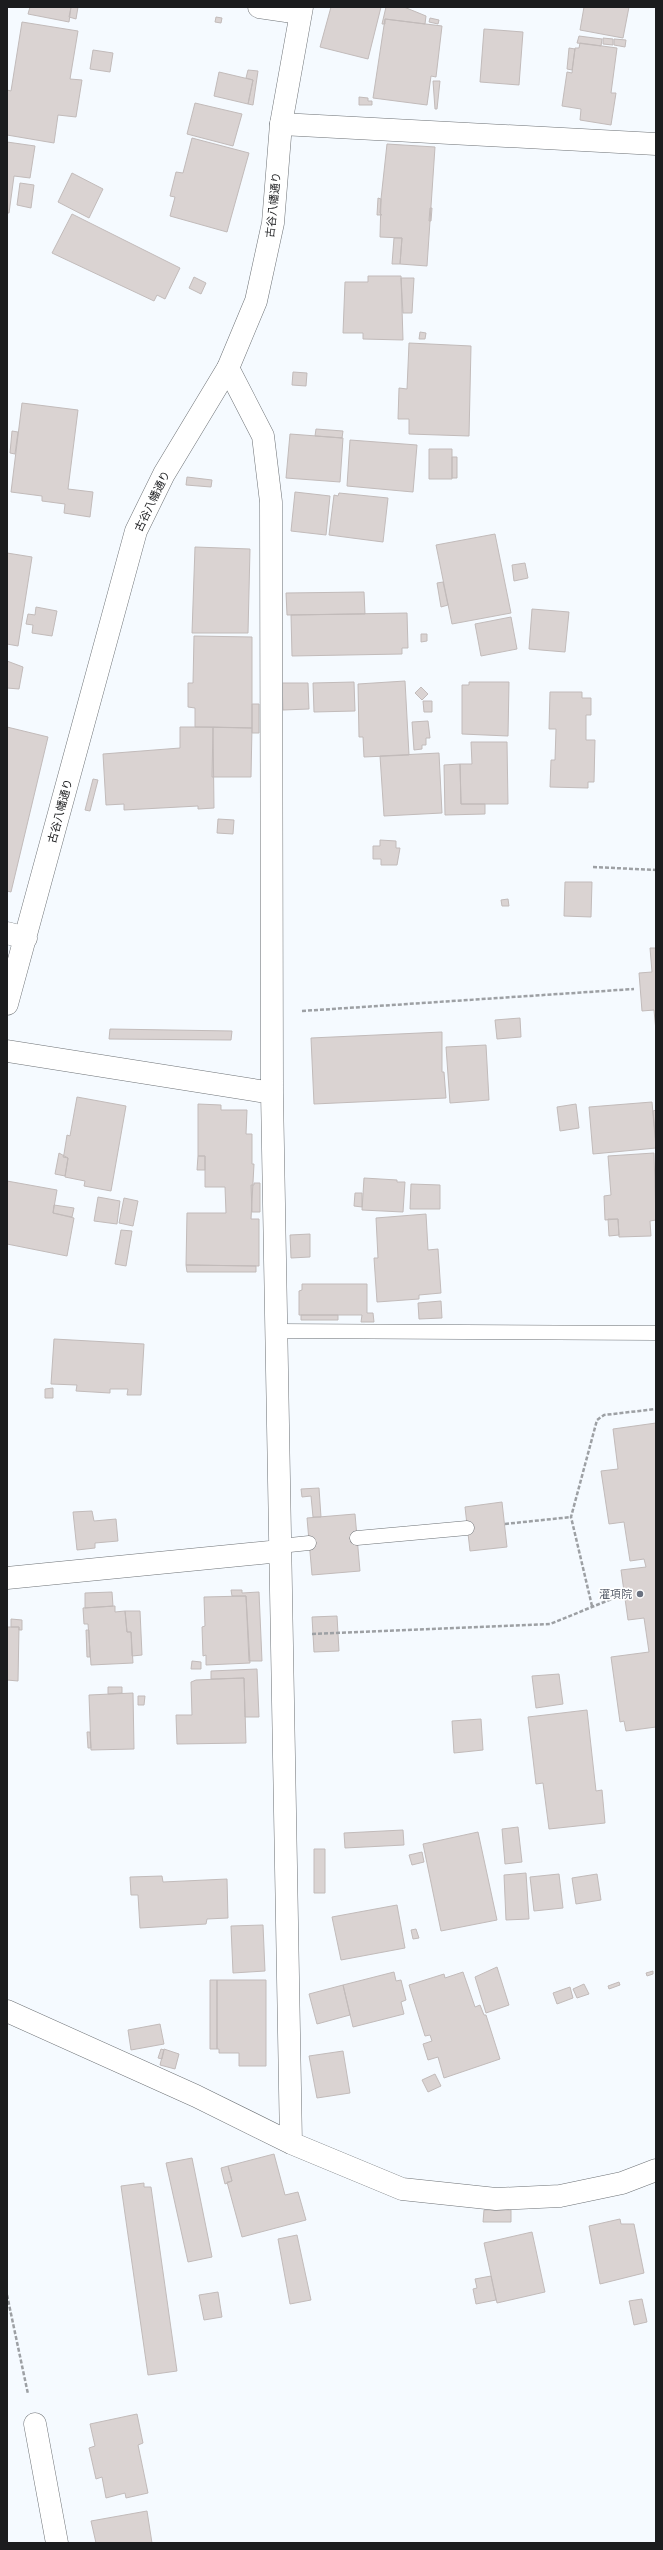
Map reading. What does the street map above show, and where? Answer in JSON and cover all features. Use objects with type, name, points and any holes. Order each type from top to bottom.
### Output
[{"type":"street","points":[[259,7],[301,10]]},
{"type":"street","name":"古谷八幡通り","points":[[7,1004],[17,936],[136,531],[164,474],[228,368],[256,301],[273,223],[281,124],[301,10]]},
{"type":"street","points":[[281,124],[656,144]]},
{"type":"street","points":[[228,368],[263,436],[271,502],[272,1093],[291,2143]]},
{"type":"street","points":[[7,1051],[272,1093]]},
{"type":"street","points":[[7,1578],[280,1549]]},
{"type":"street","points":[[7,2011],[196,2096],[291,2143],[402,2189],[496,2199],[560,2196],[622,2183],[656,2170]]},
{"type":"street","points":[[35,2424],[57,2543]]},
{"type":"lane","points":[[277,1331],[656,1333]]},
{"type":"lane","points":[[357,1538],[467,1528]]},
{"type":"lane","points":[[280,1549],[309,1543]]},
{"type":"path","points":[[593,867],[656,870]]},
{"type":"path","points":[[272,1013],[634,989]]},
{"type":"path","points":[[592,1606],[571,1517],[597,1420],[604,1415],[656,1409]]},
{"type":"path","points":[[505,1524],[571,1517]]},
{"type":"path","points":[[282,1636],[550,1624],[614,1598]]},
{"type":"path","points":[[7,2295],[35,2424]]},
{"type":"building","points":[[30,7],[71,7],[69,22],[28,14]]},
{"type":"building","points":[[71,7],[78,7],[76,19],[69,17]]},
{"type":"building","points":[[331,7],[381,7],[368,59],[320,47]]},
{"type":"building","points":[[386,7],[404,7],[426,16],[425,24],[385,19],[385,24],[382,24]]},
{"type":"building","points":[[584,7],[629,7],[623,38],[580,30]]},
{"type":"building","points":[[216,17],[222,18],[221,23],[215,22]]},
{"type":"building","points":[[430,18],[439,20],[438,24],[429,22]]},
{"type":"building","points":[[385,19],[442,26],[436,77],[431,76],[427,105],[373,98]]},
{"type":"building","points":[[22,22],[78,31],[70,79],[82,80],[76,117],[58,115],[54,143],[7,135],[7,90],[11,91]]},
{"type":"building","points":[[484,29],[523,32],[519,85],[480,82]]},
{"type":"building","points":[[579,36],[602,39],[601,46],[577,43]]},
{"type":"building","points":[[603,38],[613,39],[613,45],[603,44]]},
{"type":"building","points":[[614,39],[626,40],[625,47],[614,45]]},
{"type":"building","points":[[580,43],[617,48],[611,93],[616,93],[611,125],[580,120],[581,109],[562,106],[567,72],[572,73],[575,48],[579,48]]},
{"type":"building","points":[[569,48],[575,49],[572,70],[567,69]]},
{"type":"building","points":[[93,50],[113,53],[110,72],[90,69]]},
{"type":"building","points":[[248,70],[258,71],[253,105],[248,104],[253,80],[246,78]]},
{"type":"building","points":[[219,72],[253,80],[248,104],[214,96]]},
{"type":"building","points":[[433,81],[440,81],[437,109],[435,109]]},
{"type":"building","points":[[359,97],[368,98],[368,101],[372,101],[372,105],[359,105]]},
{"type":"building","points":[[195,103],[242,114],[233,146],[187,134]]},
{"type":"building","points":[[192,138],[249,153],[227,232],[170,216],[175,197],[170,196],[176,172],[183,173]]},
{"type":"building","points":[[7,142],[35,146],[30,178],[14,176],[9,213],[7,213]]},
{"type":"building","points":[[387,144],[435,147],[427,266],[400,264],[402,238],[380,237],[381,199]]},
{"type":"building","points":[[72,173],[103,189],[89,218],[58,202]]},
{"type":"building","points":[[20,183],[34,185],[31,208],[17,205]]},
{"type":"building","points":[[378,198],[381,199],[380,213],[382,215],[377,215]]},
{"type":"building","points":[[430,208],[432,208],[431,221],[429,221]]},
{"type":"building","points":[[72,214],[180,268],[165,299],[157,295],[154,301],[52,253]]},
{"type":"building","points":[[394,238],[402,238],[400,264],[392,264]]},
{"type":"building","points":[[368,276],[401,276],[403,340],[363,339],[363,333],[343,333],[345,282],[368,282]]},
{"type":"building","points":[[194,277],[206,283],[201,294],[189,288]]},
{"type":"building","points":[[401,278],[414,278],[412,313],[403,313]]},
{"type":"building","points":[[420,332],[426,333],[425,339],[419,339]]},
{"type":"building","points":[[409,343],[471,346],[469,436],[409,434],[409,419],[398,419],[399,388],[407,389]]},
{"type":"building","points":[[293,372],[307,373],[306,386],[292,385]]},
{"type":"building","points":[[22,403],[78,410],[68,489],[93,492],[90,517],[64,513],[65,504],[42,501],[42,496],[11,492]]},
{"type":"building","points":[[316,429],[343,431],[342,438],[315,436]]},
{"type":"building","points":[[12,431],[18,432],[15,454],[10,453]]},
{"type":"building","points":[[290,434],[343,438],[340,482],[286,478]]},
{"type":"building","points":[[350,440],[417,445],[413,492],[347,486]]},
{"type":"building","points":[[429,449],[452,449],[452,479],[429,479]]},
{"type":"building","points":[[452,457],[457,457],[457,478],[452,478]]},
{"type":"building","points":[[187,477],[212,480],[211,487],[186,485]]},
{"type":"building","points":[[295,492],[330,496],[326,535],[291,531]]},
{"type":"building","points":[[339,493],[388,498],[383,542],[329,535],[334,495],[338,496]]},
{"type":"building","points":[[495,534],[511,613],[452,624],[436,545]]},
{"type":"building","points":[[195,547],[250,549],[248,633],[192,633]]},
{"type":"building","points":[[7,553],[32,557],[18,646],[7,644]]},
{"type":"building","points":[[525,563],[528,578],[514,581],[512,565]]},
{"type":"building","points":[[443,582],[448,605],[441,607],[437,583]]},
{"type":"building","points":[[364,592],[365,614],[287,615],[286,593]]},
{"type":"building","points":[[36,607],[57,611],[52,636],[32,633],[33,625],[26,624],[28,614],[35,615]]},
{"type":"building","points":[[532,609],[569,612],[565,652],[529,649]]},
{"type":"building","points":[[407,613],[408,648],[402,648],[402,654],[292,656],[291,615]]},
{"type":"building","points":[[511,617],[517,649],[481,656],[475,624]]},
{"type":"building","points":[[421,634],[427,634],[427,641],[421,642]]},
{"type":"building","points":[[194,636],[252,637],[252,728],[195,727],[195,708],[188,707],[188,683],[193,683]]},
{"type":"building","points":[[7,661],[23,667],[19,689],[7,688]]},
{"type":"building","points":[[405,681],[409,755],[364,757],[363,737],[359,737],[358,684]]},
{"type":"building","points":[[354,682],[355,711],[314,712],[313,683]]},
{"type":"building","points":[[469,682],[509,682],[508,736],[462,734],[462,685],[469,685]]},
{"type":"building","points":[[282,683],[308,683],[309,709],[283,710]]},
{"type":"building","points":[[421,687],[428,694],[422,700],[415,693]]},
{"type":"building","points":[[550,692],[582,692],[582,698],[591,698],[591,715],[586,715],[586,740],[595,740],[594,782],[588,782],[588,788],[550,787],[551,760],[555,760],[556,729],[549,729]]},
{"type":"building","points":[[423,701],[432,701],[432,712],[424,712]]},
{"type":"building","points":[[252,704],[259,704],[259,733],[252,733]]},
{"type":"building","points":[[428,721],[430,738],[426,738],[426,745],[422,745],[422,749],[414,750],[412,722]]},
{"type":"building","points":[[7,727],[48,737],[11,892],[7,891]]},
{"type":"building","points":[[180,727],[213,727],[214,808],[198,809],[198,806],[124,810],[124,804],[106,805],[103,754],[180,748]]},
{"type":"building","points":[[213,727],[252,728],[251,777],[212,777]]},
{"type":"building","points":[[471,742],[507,742],[508,804],[461,804],[460,764],[472,764]]},
{"type":"building","points":[[439,753],[442,813],[384,816],[380,756]]},
{"type":"building","points":[[460,764],[461,804],[485,804],[485,814],[445,815],[444,765]]},
{"type":"building","points":[[93,779],[98,780],[90,811],[85,810]]},
{"type":"building","points":[[218,819],[234,820],[233,834],[217,833]]},
{"type":"building","points":[[380,840],[396,841],[396,848],[400,848],[397,865],[381,865],[381,859],[373,859],[373,846],[380,846]]},
{"type":"building","points":[[565,882],[592,882],[591,917],[564,916]]},
{"type":"building","points":[[508,899],[509,906],[502,906],[501,900]]},
{"type":"building","points":[[650,948],[656,948],[656,1031],[654,1010],[642,1011],[639,973],[652,972]]},
{"type":"building","points":[[520,1018],[521,1037],[497,1039],[495,1020]]},
{"type":"building","points":[[110,1029],[232,1031],[231,1040],[109,1039]]},
{"type":"building","points":[[442,1032],[442,1072],[444,1072],[446,1098],[314,1104],[311,1038]]},
{"type":"building","points":[[486,1045],[489,1100],[450,1103],[446,1047]]},
{"type":"building","points":[[77,1097],[126,1106],[111,1191],[84,1186],[85,1181],[65,1177],[68,1158],[63,1157],[67,1135],[70,1136]]},
{"type":"building","points":[[652,1102],[656,1148],[593,1154],[589,1107]]},
{"type":"building","points":[[198,1104],[221,1105],[221,1110],[247,1110],[246,1134],[252,1134],[252,1164],[254,1164],[251,1219],[259,1219],[259,1266],[186,1265],[187,1213],[226,1213],[225,1187],[205,1187],[205,1156],[198,1156]]},
{"type":"building","points":[[576,1104],[579,1128],[560,1131],[557,1107]]},
{"type":"building","points":[[656,1110],[656,1144],[653,1111]]},
{"type":"building","points":[[59,1153],[68,1158],[65,1176],[55,1174]]},
{"type":"building","points":[[654,1153],[656,1220],[650,1221],[651,1236],[619,1237],[618,1219],[605,1220],[604,1196],[611,1195],[608,1156]]},
{"type":"building","points":[[198,1156],[205,1156],[205,1170],[197,1170]]},
{"type":"building","points":[[364,1178],[397,1180],[397,1182],[405,1182],[403,1212],[362,1210]]},
{"type":"building","points":[[7,1181],[57,1190],[53,1213],[74,1218],[67,1256],[7,1244]]},
{"type":"building","points":[[254,1183],[260,1183],[260,1212],[252,1212],[251,1185],[254,1185]]},
{"type":"building","points":[[411,1184],[440,1185],[440,1209],[410,1209]]},
{"type":"building","points":[[355,1193],[362,1193],[362,1207],[354,1206]]},
{"type":"building","points":[[98,1197],[120,1201],[117,1224],[94,1221]]},
{"type":"building","points":[[124,1198],[138,1201],[133,1226],[119,1223]]},
{"type":"building","points":[[54,1205],[74,1208],[72,1217],[53,1213]]},
{"type":"building","points":[[426,1214],[428,1250],[438,1249],[441,1293],[419,1295],[419,1299],[377,1302],[374,1258],[378,1258],[376,1218]]},
{"type":"building","points":[[608,1219],[618,1219],[619,1235],[609,1236]]},
{"type":"building","points":[[121,1230],[132,1231],[126,1266],[115,1264]]},
{"type":"building","points":[[310,1234],[310,1257],[291,1258],[290,1235]]},
{"type":"building","points":[[186,1265],[256,1266],[256,1272],[187,1272]]},
{"type":"building","points":[[302,1284],[367,1284],[367,1313],[373,1313],[374,1322],[361,1322],[362,1315],[299,1315],[299,1291],[302,1290]]},
{"type":"building","points":[[441,1301],[442,1318],[419,1319],[418,1303]]},
{"type":"building","points":[[301,1315],[338,1315],[338,1320],[301,1320]]},
{"type":"building","points":[[54,1339],[144,1344],[141,1395],[127,1395],[128,1389],[110,1389],[110,1393],[76,1391],[77,1385],[51,1384]]},
{"type":"building","points":[[53,1388],[53,1398],[45,1398],[45,1389]]},
{"type":"building","name":"灌項院","points":[[656,1423],[656,1727],[626,1731],[624,1721],[620,1722],[611,1657],[649,1652],[644,1618],[628,1620],[621,1570],[646,1567],[644,1559],[630,1561],[624,1522],[609,1524],[601,1471],[618,1469],[613,1429]]},
{"type":"building","points":[[319,1488],[321,1517],[313,1517],[311,1496],[302,1497],[301,1489]]},
{"type":"building","points":[[502,1502],[507,1547],[470,1551],[465,1507]]},
{"type":"building","points":[[92,1511],[94,1521],[116,1519],[118,1541],[95,1543],[95,1548],[77,1550],[73,1512]]},
{"type":"building","points":[[355,1514],[360,1571],[312,1575],[307,1518]]},
{"type":"building","points":[[231,1590],[242,1590],[242,1593],[259,1592],[262,1661],[249,1661],[246,1596],[232,1596]]},
{"type":"building","points":[[112,1592],[113,1606],[85,1608],[85,1593]]},
{"type":"building","points":[[246,1596],[250,1663],[206,1665],[206,1655],[203,1656],[202,1627],[205,1626],[204,1597]]},
{"type":"building","points":[[115,1606],[115,1612],[125,1611],[127,1632],[131,1632],[133,1663],[91,1665],[88,1624],[84,1624],[83,1608]]},
{"type":"building","points":[[125,1611],[140,1611],[142,1655],[132,1656],[131,1632],[127,1632]]},
{"type":"building","points":[[337,1616],[339,1651],[314,1652],[312,1617]]},
{"type":"building","points":[[11,1619],[22,1620],[22,1630],[19,1630],[19,1627],[11,1627]]},
{"type":"building","points":[[7,1627],[19,1627],[18,1681],[7,1680]]},
{"type":"building","points":[[86,1630],[89,1630],[90,1657],[87,1657]]},
{"type":"building","points":[[192,1661],[201,1662],[201,1669],[191,1669]]},
{"type":"building","points":[[257,1669],[259,1717],[245,1717],[244,1678],[211,1679],[211,1671]]},
{"type":"building","points":[[559,1674],[563,1704],[536,1708],[532,1676]]},
{"type":"building","points":[[244,1678],[246,1743],[177,1744],[176,1715],[192,1715],[191,1682],[196,1680]]},
{"type":"building","points":[[108,1687],[122,1687],[122,1693],[108,1694]]},
{"type":"building","points":[[133,1693],[134,1749],[91,1750],[89,1695]]},
{"type":"building","points":[[138,1696],[145,1696],[144,1705],[138,1705]]},
{"type":"building","points":[[587,1710],[596,1791],[602,1790],[605,1823],[549,1829],[543,1783],[536,1784],[528,1717]]},
{"type":"building","points":[[481,1719],[483,1750],[454,1753],[452,1721]]},
{"type":"building","points":[[87,1732],[90,1732],[91,1748],[88,1748]]},
{"type":"building","points":[[518,1827],[522,1862],[505,1864],[502,1829]]},
{"type":"building","points":[[403,1830],[404,1845],[345,1848],[344,1833]]},
{"type":"building","points":[[478,1832],[497,1920],[441,1931],[423,1844]]},
{"type":"building","points":[[314,1849],[325,1849],[325,1893],[314,1893]]},
{"type":"building","points":[[422,1852],[424,1862],[412,1865],[409,1855]]},
{"type":"building","points":[[526,1873],[529,1919],[506,1920],[504,1875]]},
{"type":"building","points":[[559,1874],[563,1908],[534,1911],[530,1877]]},
{"type":"building","points":[[597,1874],[601,1900],[576,1904],[572,1878]]},
{"type":"building","points":[[162,1876],[163,1882],[227,1879],[228,1918],[207,1919],[206,1924],[140,1928],[138,1895],[131,1895],[130,1877]]},
{"type":"building","points":[[397,1905],[405,1948],[341,1960],[332,1917]]},
{"type":"building","points":[[263,1925],[265,1971],[233,1973],[231,1926]]},
{"type":"building","points":[[416,1929],[419,1938],[413,1939],[411,1930]]},
{"type":"building","points":[[497,1967],[509,2005],[486,2013],[475,1977]]},
{"type":"building","points":[[653,1971],[653,1974],[647,1976],[646,1973]]},
{"type":"building","points":[[394,1972],[396,1981],[401,1980],[406,2000],[401,2002],[404,2014],[353,2027],[343,1985]]},
{"type":"building","points":[[463,1972],[475,2007],[480,2005],[484,2015],[486,2015],[500,2059],[444,2078],[438,2057],[428,2060],[423,2044],[432,2041],[430,2035],[425,2036],[409,1985],[444,1974],[445,1978]]},
{"type":"building","points":[[210,1980],[217,1980],[217,2049],[210,2049]]},
{"type":"building","points":[[217,1980],[266,1980],[266,2066],[239,2066],[239,2053],[219,2053],[219,2049],[217,2049]]},
{"type":"building","points":[[619,1982],[620,1985],[609,1989],[608,1986]]},
{"type":"building","points":[[584,1984],[589,1994],[577,1998],[573,1989]]},
{"type":"building","points":[[343,1985],[350,2015],[317,2024],[309,1994]]},
{"type":"building","points":[[570,1987],[573,1998],[557,2004],[553,1993]]},
{"type":"building","points":[[160,2024],[164,2044],[131,2050],[128,2030]]},
{"type":"building","points":[[161,2049],[164,2050],[162,2059],[158,2058]]},
{"type":"building","points":[[164,2049],[179,2054],[175,2069],[160,2065]]},
{"type":"building","points":[[343,2051],[350,2093],[317,2098],[309,2056]]},
{"type":"building","points":[[435,2074],[441,2086],[428,2092],[422,2080]]},
{"type":"building","points":[[274,2154],[285,2195],[298,2192],[306,2220],[242,2237],[227,2182],[232,2181],[228,2166]]},
{"type":"building","points":[[192,2158],[212,2257],[188,2262],[166,2163]]},
{"type":"building","points":[[228,2166],[232,2181],[225,2184],[221,2168]]},
{"type":"building","points":[[144,2183],[144,2187],[151,2187],[177,2371],[148,2375],[121,2186]]},
{"type":"building","points":[[484,2210],[511,2210],[511,2222],[483,2222]]},
{"type":"building","points":[[620,2219],[621,2224],[634,2224],[644,2273],[600,2284],[589,2226]]},
{"type":"building","points":[[532,2232],[545,2292],[497,2303],[484,2243]]},
{"type":"building","points":[[297,2235],[311,2300],[290,2304],[278,2239]]},
{"type":"building","points":[[491,2276],[496,2300],[476,2304],[473,2289],[477,2288],[475,2279]]},
{"type":"building","points":[[218,2292],[222,2317],[204,2320],[199,2295]]},
{"type":"building","points":[[642,2299],[647,2322],[634,2325],[629,2301]]},
{"type":"building","points":[[137,2414],[143,2443],[138,2445],[148,2493],[126,2498],[125,2493],[106,2498],[102,2477],[96,2479],[89,2448],[95,2446],[90,2424]]},
{"type":"building","points":[[147,2511],[152,2543],[96,2543],[91,2521]]},
{"type":"place","name":"灌項院","points":[[640,1594]]}]
